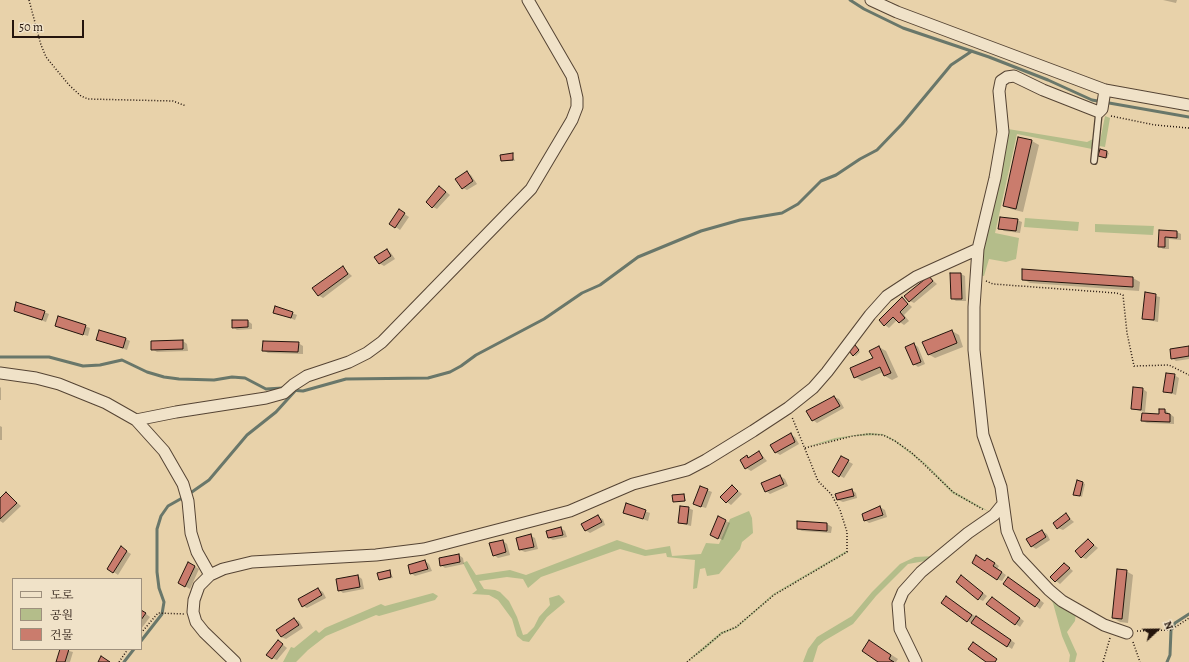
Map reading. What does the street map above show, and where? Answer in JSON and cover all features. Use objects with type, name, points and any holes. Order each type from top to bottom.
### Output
[{"type":"street","points":[[136,420],[176,412],[235,404],[272,397],[284,393],[307,376],[348,362],[368,353],[382,342],[531,188],[572,120],[577,107],[577,98],[572,76],[528,0]]},
{"type":"street","points":[[871,0],[897,12],[1104,93],[1189,105]]},
{"type":"street","points":[[1104,93],[1101,110],[1042,90],[1014,76],[1007,77],[1002,81],[999,91],[1003,132],[996,178],[978,249],[975,278],[974,350],[983,435],[1001,487],[1007,531],[1018,557],[1062,601],[1104,625],[1127,634]]},
{"type":"street","points":[[235,662],[204,632],[196,622],[193,612],[194,600],[199,586],[210,575],[223,569],[252,562],[376,555],[405,552],[456,541],[544,518],[570,510],[633,484],[688,470],[729,447],[788,408],[813,388],[870,315],[887,296],[916,277],[978,249]]},
{"type":"street","points":[[0,373],[36,378],[59,384],[106,403],[136,420],[164,451],[183,484],[188,501],[191,533],[197,552],[210,575]]},
{"type":"street","points":[[916,662],[900,629],[898,604],[903,592],[921,572],[968,533],[994,515],[1003,504]]},
{"type":"lane","points":[[1094,160],[1101,110]]},
{"type":"path","points":[[29,0],[41,45],[46,56],[69,85],[82,96],[88,99],[173,102],[186,106]]},
{"type":"path","points":[[1101,110],[1155,125],[1189,128]]},
{"type":"path","points":[[975,278],[993,284],[1116,293],[1123,295],[1126,333],[1134,366],[1169,366],[1189,375]]},
{"type":"path","points":[[687,662],[722,633],[736,627],[774,595],[847,552],[847,532],[840,510],[831,494],[818,481],[788,408]]},
{"type":"path","points":[[805,448],[853,436],[869,434],[883,435],[895,440],[920,460],[953,492],[994,515]]},
{"type":"path","points":[[142,632],[158,613],[179,615],[193,612]]},
{"type":"path","points":[[1140,662],[1138,654],[1127,634],[1137,631],[1171,630],[1189,618]]},
{"type":"path","points":[[1103,662],[1114,629]]},
{"type":"path","points":[[118,662],[127,650]]},
{"type":"green space","points":[[1105,116],[1110,118],[1105,147],[1099,146]]},
{"type":"green space","points":[[1008,129],[1087,142],[1093,139],[1092,149],[1017,134],[995,233],[1019,238],[1016,259],[1006,262],[989,259],[984,276],[978,275],[982,250],[1008,139]]},
{"type":"green space","points":[[1025,218],[1079,222],[1078,231],[1024,227]]},
{"type":"green space","points":[[1095,224],[1154,226],[1153,235],[1095,232]]},
{"type":"green space","points":[[869,433],[883,434],[895,440],[925,463],[953,491],[990,512],[952,493],[924,464],[894,441],[883,435],[853,436],[806,447],[835,438]]},
{"type":"green space","points":[[749,511],[752,518],[753,533],[742,542],[740,549],[719,574],[707,576],[705,568],[700,569],[697,588],[693,589],[695,560],[667,557],[666,553],[645,556],[620,549],[541,577],[528,588],[523,579],[507,577],[479,581],[484,589],[500,592],[509,601],[517,617],[523,635],[527,634],[534,627],[539,617],[550,605],[549,598],[559,595],[563,599],[565,602],[547,617],[529,642],[523,641],[517,636],[512,619],[498,600],[489,595],[472,594],[477,590],[463,563],[467,561],[476,575],[510,570],[526,575],[617,540],[646,550],[670,546],[672,556],[701,554],[706,543],[719,544],[730,519]]},
{"type":"green space","points":[[846,551],[848,552],[774,595],[737,628],[722,634],[704,650],[686,662],[721,632],[736,627],[773,594]]},
{"type":"green space","points":[[935,556],[931,560],[908,564],[876,596],[853,624],[818,646],[813,662],[803,662],[808,649],[817,637],[852,616],[872,592],[900,564],[915,557]]},
{"type":"green space","points":[[433,593],[438,596],[435,600],[379,616],[376,615],[326,636],[308,650],[296,662],[283,662],[291,647],[294,648],[316,630],[319,633],[325,628],[381,604],[385,606]]},
{"type":"green space","points":[[1048,596],[1076,612],[1075,621],[1067,632],[1077,654],[1075,662],[1069,662],[1070,655],[1062,636],[1053,603]]},
{"type":"building","points":[[1018,137],[1032,140],[1016,209],[1003,206]]},
{"type":"building","points":[[1100,149],[1107,151],[1106,158],[1098,156]]},
{"type":"building","points":[[513,153],[513,160],[501,161],[500,155]]},
{"type":"building","points":[[467,171],[473,181],[462,189],[455,179]]},
{"type":"building","points":[[439,186],[446,192],[432,208],[426,202]]},
{"type":"building","points":[[399,209],[405,213],[395,228],[389,224]]},
{"type":"building","points":[[1000,217],[1018,219],[1016,231],[998,229]]},
{"type":"building","points":[[1159,230],[1177,231],[1177,238],[1165,237],[1165,247],[1158,247]]},
{"type":"building","points":[[387,249],[391,256],[379,264],[374,257]]},
{"type":"building","points":[[343,266],[348,274],[318,296],[312,288]]},
{"type":"building","points":[[1022,269],[1133,277],[1133,287],[1022,280]]},
{"type":"building","points":[[950,273],[961,273],[962,299],[951,299]]},
{"type":"building","points":[[929,276],[933,281],[909,302],[904,296]]},
{"type":"building","points":[[1145,292],[1156,294],[1154,320],[1142,319]]},
{"type":"building","points":[[902,297],[908,304],[900,312],[905,318],[899,323],[893,317],[884,326],[879,320]]},
{"type":"building","points":[[16,302],[45,311],[42,320],[14,311]]},
{"type":"building","points":[[275,306],[293,312],[291,318],[273,313]]},
{"type":"building","points":[[58,316],[86,325],[83,335],[55,326]]},
{"type":"building","points":[[232,320],[248,320],[248,327],[232,328]]},
{"type":"building","points":[[99,330],[126,338],[123,348],[96,340]]},
{"type":"building","points":[[952,330],[957,343],[928,355],[922,342]]},
{"type":"building","points":[[183,340],[183,349],[151,350],[151,341]]},
{"type":"building","points":[[263,341],[299,342],[298,352],[262,351]]},
{"type":"building","points":[[914,343],[921,362],[913,365],[905,347]]},
{"type":"building","points":[[855,345],[859,350],[853,356],[849,351]]},
{"type":"building","points":[[879,346],[891,373],[884,376],[880,367],[854,378],[850,368],[873,358],[869,351]]},
{"type":"building","points":[[1189,346],[1189,356],[1171,359],[1170,349]]},
{"type":"building","points":[[1166,373],[1175,374],[1172,393],[1163,392]]},
{"type":"building","points":[[1133,387],[1143,388],[1141,410],[1131,409]]},
{"type":"building","points":[[834,396],[840,406],[812,421],[806,411]]},
{"type":"building","points":[[1159,409],[1165,409],[1165,413],[1170,414],[1170,422],[1141,421],[1142,413],[1159,414]]},
{"type":"building","points":[[791,433],[795,442],[775,453],[770,445]]},
{"type":"building","points":[[759,451],[763,458],[745,469],[740,460],[747,455],[748,458]]},
{"type":"building","points":[[841,456],[849,460],[839,477],[832,472]]},
{"type":"building","points":[[780,475],[784,484],[765,492],[761,483]]},
{"type":"building","points":[[1077,480],[1083,482],[1080,496],[1073,495]]},
{"type":"building","points":[[732,485],[738,491],[726,503],[720,497]]},
{"type":"building","points":[[700,486],[708,489],[701,507],[693,504]]},
{"type":"building","points":[[852,489],[854,496],[837,500],[835,494]]},
{"type":"building","points":[[6,492],[17,503],[0,519],[0,498]]},
{"type":"building","points":[[684,494],[685,501],[673,502],[672,495]]},
{"type":"building","points":[[626,503],[646,510],[643,519],[623,513]]},
{"type":"building","points":[[680,506],[689,507],[687,524],[678,523]]},
{"type":"building","points":[[880,506],[883,515],[864,521],[862,514]]},
{"type":"building","points":[[1066,513],[1070,519],[1057,529],[1053,523]]},
{"type":"building","points":[[598,515],[602,522],[585,531],[581,524]]},
{"type":"building","points":[[718,516],[726,520],[718,539],[710,535]]},
{"type":"building","points":[[797,521],[827,523],[827,531],[797,529]]},
{"type":"building","points":[[561,527],[563,535],[548,538],[546,531]]},
{"type":"building","points":[[1042,530],[1046,537],[1031,547],[1026,539]]},
{"type":"building","points":[[531,534],[534,547],[519,550],[516,538]]},
{"type":"building","points":[[1088,539],[1094,545],[1081,558],[1075,551]]},
{"type":"building","points":[[503,540],[506,552],[493,556],[489,543]]},
{"type":"building","points":[[121,546],[127,551],[113,573],[107,569]]},
{"type":"building","points":[[459,554],[460,562],[440,566],[439,558]]},
{"type":"building","points":[[976,555],[985,561],[987,558],[995,563],[993,566],[1002,572],[997,580],[972,563]]},
{"type":"building","points":[[425,560],[428,569],[410,574],[408,565]]},
{"type":"building","points":[[188,562],[195,566],[185,587],[178,583]]},
{"type":"building","points":[[1064,563],[1070,568],[1055,582],[1050,577]]},
{"type":"building","points":[[1117,569],[1127,570],[1122,619],[1112,618]]},
{"type":"building","points":[[390,570],[391,577],[379,580],[377,573]]},
{"type":"building","points":[[358,575],[360,587],[338,591],[336,579]]},
{"type":"building","points":[[961,575],[983,593],[978,600],[956,582]]},
{"type":"building","points":[[1008,577],[1040,600],[1035,607],[1003,584]]},
{"type":"building","points":[[318,588],[322,595],[302,607],[298,599]]},
{"type":"building","points":[[946,596],[972,615],[967,622],[941,603]]},
{"type":"building","points":[[992,597],[1020,618],[1015,625],[986,604]]},
{"type":"building","points":[[142,611],[146,613],[142,619]]},
{"type":"building","points":[[976,616],[1011,640],[1007,647],[971,623]]},
{"type":"building","points":[[294,618],[299,625],[281,637],[276,630]]},
{"type":"building","points":[[278,640],[283,644],[272,659],[266,655]]},
{"type":"building","points":[[869,640],[891,655],[889,659],[894,662],[878,662],[862,651]]},
{"type":"building","points":[[973,642],[997,659],[995,662],[986,662],[968,649]]},
{"type":"building","points":[[60,650],[69,650],[65,662],[56,662]]},
{"type":"building","points":[[101,656],[110,662],[98,662]]},
{"type":"waterway","points":[[850,0],[864,9],[903,28],[989,57],[1048,80],[1092,100],[1189,117]]},
{"type":"waterway","points":[[290,390],[303,391],[346,379],[428,378],[450,372],[476,355],[544,319],[582,293],[600,285],[638,257],[701,231],[740,220],[782,213],[798,204],[821,181],[836,175],[877,150],[902,124],[951,65],[972,51]]},
{"type":"waterway","points":[[0,357],[49,357],[83,366],[100,365],[122,360],[147,372],[164,377],[214,380],[232,377],[245,378],[266,389],[283,388]]},
{"type":"waterway","points":[[189,494],[209,480],[247,435],[276,412],[295,391]]},
{"type":"waterway","points":[[142,640],[162,614],[164,602],[159,588],[157,572],[157,529],[161,516],[168,506],[184,497]]},
{"type":"waterway","points":[[1167,662],[1170,655],[1171,630],[1175,623],[1189,614]]},
{"type":"waterway","points":[[124,662],[133,650]]}]
